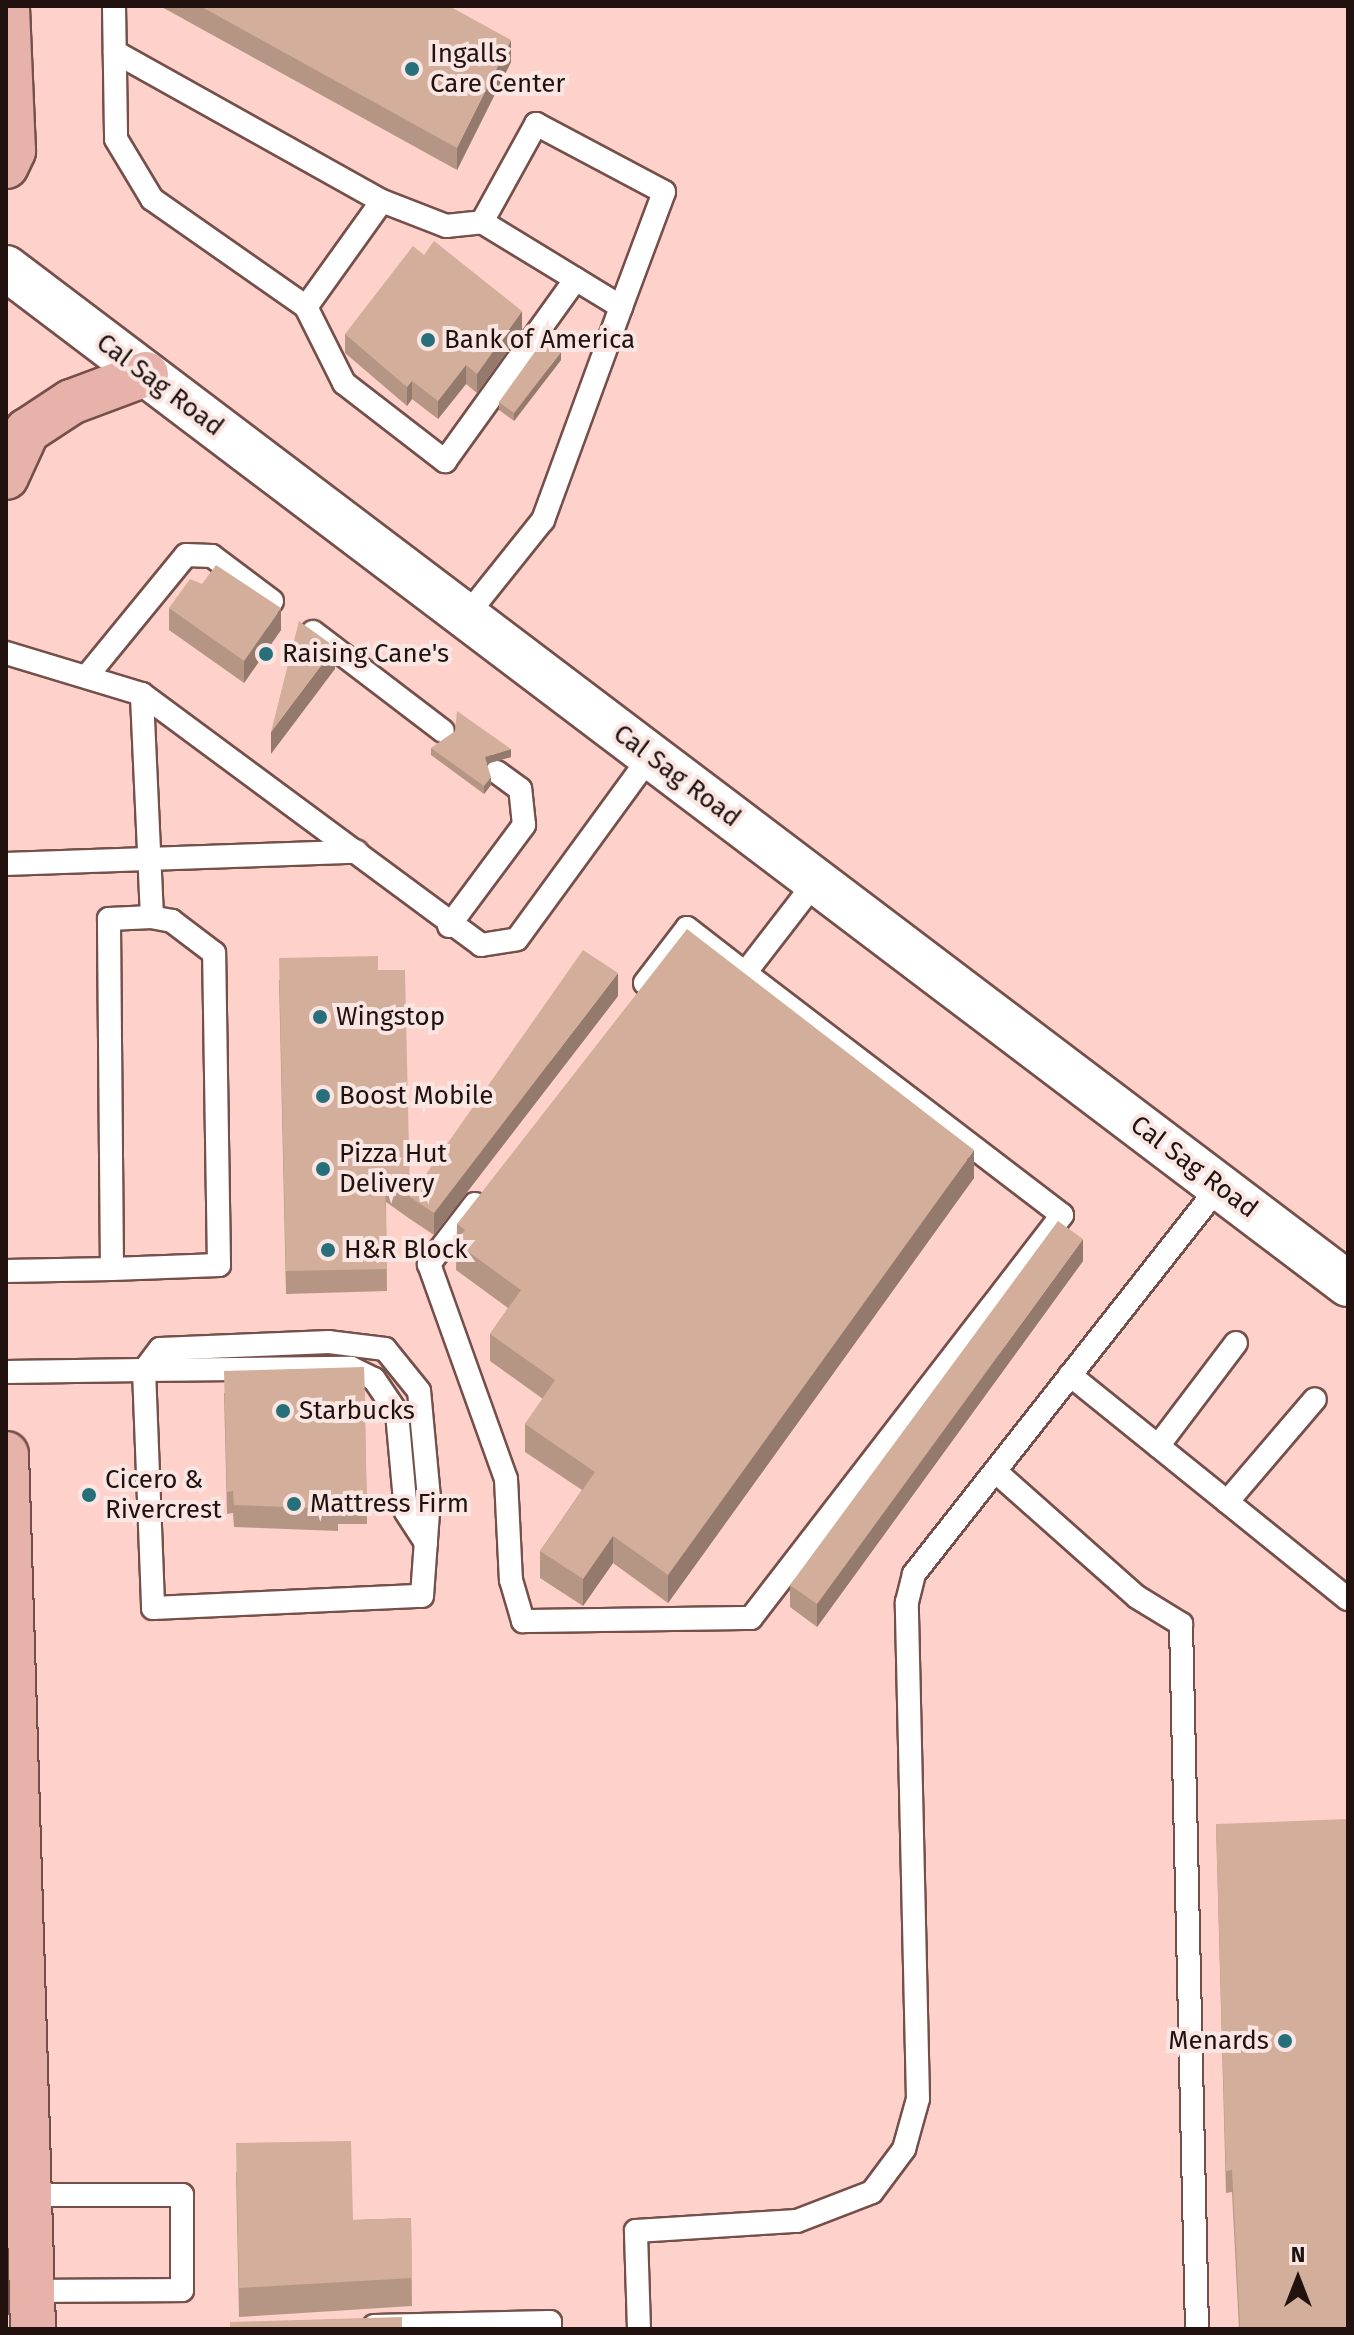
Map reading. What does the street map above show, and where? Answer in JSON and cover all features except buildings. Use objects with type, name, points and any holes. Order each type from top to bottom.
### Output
[{"type":"main road","points":[[6,166],[13,151],[7,6]]},
{"type":"main road","points":[[6,477],[27,431],[71,402],[146,374]]},
{"type":"main road","points":[[6,1454],[21,2174],[32,2310]]},
{"type":"street","name":"Cal Sag Road","points":[[6,268],[1348,1284]]},
{"type":"lane","points":[[114,6],[116,139],[152,199],[306,307],[344,383],[445,461],[576,279]]},
{"type":"lane","points":[[115,52],[382,201],[446,226],[482,222],[621,307]]},
{"type":"lane","points":[[466,616],[543,520],[664,192],[536,124],[482,222]]},
{"type":"lane","points":[[306,307],[382,201]]},
{"type":"lane","points":[[87,676],[186,555],[212,556],[272,601]]},
{"type":"lane","points":[[299,621],[443,731]]},
{"type":"lane","points":[[6,653],[142,694],[357,852],[449,926],[481,945],[517,939],[651,755]]},
{"type":"lane","points":[[142,694],[146,859],[152,917]]},
{"type":"lane","points":[[449,926],[524,825],[520,789],[497,772]]},
{"type":"lane","points":[[6,864],[357,852]]},
{"type":"lane","points":[[745,973],[816,881]]},
{"type":"lane","points":[[6,1271],[112,1269],[219,1265],[214,953],[172,921],[152,917],[109,919],[112,1269]]},
{"type":"lane","points":[[486,1189],[429,1264],[506,1479],[511,1580],[523,1621],[751,1618],[1062,1215],[687,928],[630,1003]]},
{"type":"lane","points":[[639,2329],[636,2231],[797,2221],[872,2192],[904,2149],[918,2099],[907,1602],[914,1574],[1219,1186]]},
{"type":"lane","points":[[329,1342],[385,1349],[419,1391],[426,1543],[422,1596],[153,1608],[144,1370],[160,1349],[329,1342]]},
{"type":"lane","points":[[1158,1446],[1236,1343]]},
{"type":"lane","points":[[6,1372],[351,1368],[374,1379],[397,1413],[406,1512],[426,1543]]},
{"type":"lane","points":[[1070,1375],[1348,1599]]},
{"type":"lane","points":[[1227,1502],[1315,1399]]},
{"type":"lane","points":[[995,1471],[1137,1597],[1181,1624],[1197,2329]]},
{"type":"lane","points":[[21,2174],[182,2195],[182,2290],[32,2310]]},
{"type":"lane","points":[[350,2326],[550,2322],[550,2329]]},
{"type":"place","name":"Ingalls Care Center","points":[[412,69]]},
{"type":"place","name":"Bank of America","points":[[428,340]]},
{"type":"place","name":"Raising Cane's","points":[[266,654]]},
{"type":"place","name":"Wingstop","points":[[320,1017]]},
{"type":"place","name":"Boost Mobile","points":[[323,1096]]},
{"type":"place","name":"Pizza Hut Delivery","points":[[323,1169]]},
{"type":"place","name":"H&R Block","points":[[328,1250]]},
{"type":"place","name":"Starbucks","points":[[283,1411]]},
{"type":"place","name":"Cicero & Rivercrest","points":[[89,1495]]},
{"type":"place","name":"Mattress Firm","points":[[294,1504]]},
{"type":"place","name":"Menards","points":[[1285,2041]]}]
